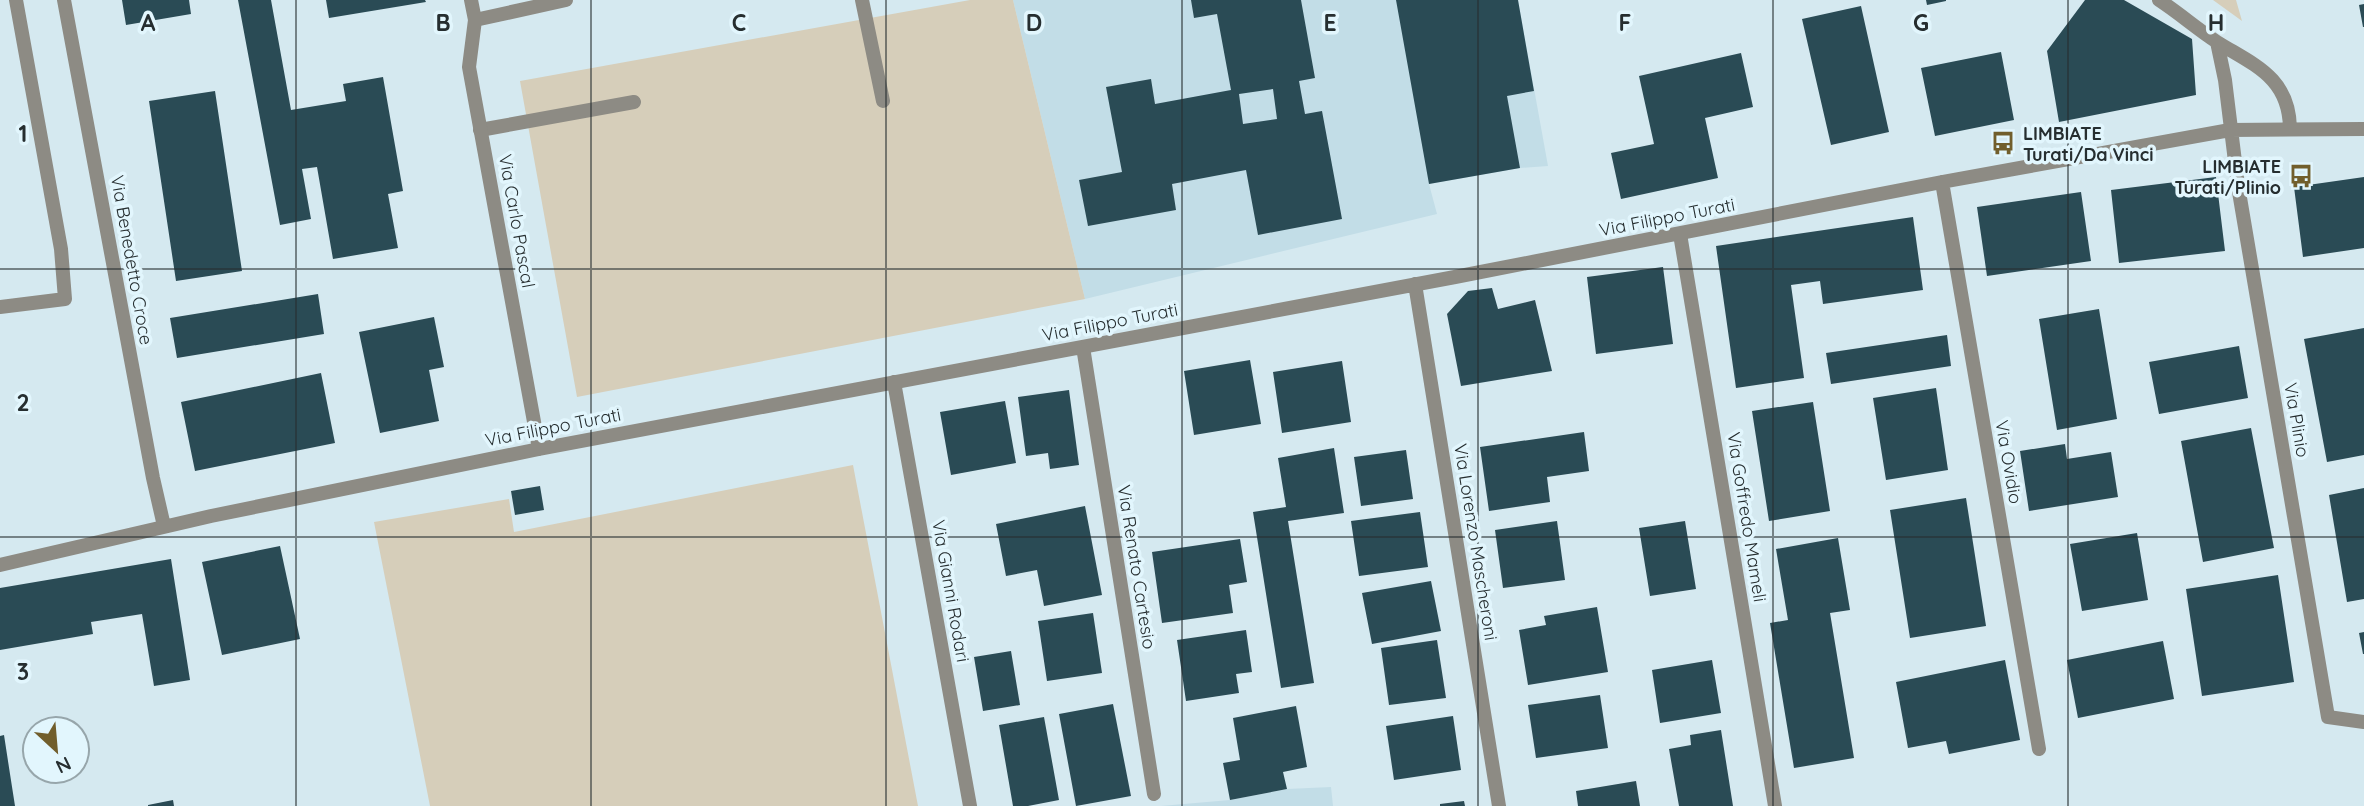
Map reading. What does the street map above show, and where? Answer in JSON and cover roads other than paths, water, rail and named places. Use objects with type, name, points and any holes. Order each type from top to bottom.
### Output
[{"type":"street","points":[[0,307],[65,299],[61,249],[16,0]]},
{"type":"street","name":"Via Benedetto Croce","points":[[64,0],[163,526]]},
{"type":"street","name":"Via Carlo Pascal","points":[[471,0],[475,20],[469,67],[539,449]]},
{"type":"street","points":[[475,20],[566,0]]},
{"type":"street","points":[[862,0],[883,101]]},
{"type":"street","points":[[2159,0],[2217,42],[2243,55],[2265,71],[2287,104],[2290,128]]},
{"type":"street","name":"Via Plinio","points":[[2217,42],[2328,717],[2364,722]]},
{"type":"street","points":[[480,130],[634,102]]},
{"type":"street","name":"Via Filippo Turati","points":[[0,565],[163,526],[539,449],[1681,234],[1942,181],[2230,130],[2364,129]]},
{"type":"street","name":"Via Ovidio","points":[[1942,181],[2039,749]]},
{"type":"street","name":"Via Goffredo Mameli","points":[[1681,234],[1775,806]]},
{"type":"street","name":"Via Lorenzo Mascheroni","points":[[1415,284],[1499,806]]},
{"type":"street","name":"Via Renato Cartesio","points":[[1083,347],[1154,794]]},
{"type":"street","name":"Via Gianni Rodari","points":[[894,382],[970,806]]},
{"type":"place","name":"LIMBIATE Turati/Da Vinci","points":[[2003,143]]},
{"type":"place","name":"LIMBIATE Turati/Plinio","points":[[2301,176]]}]
